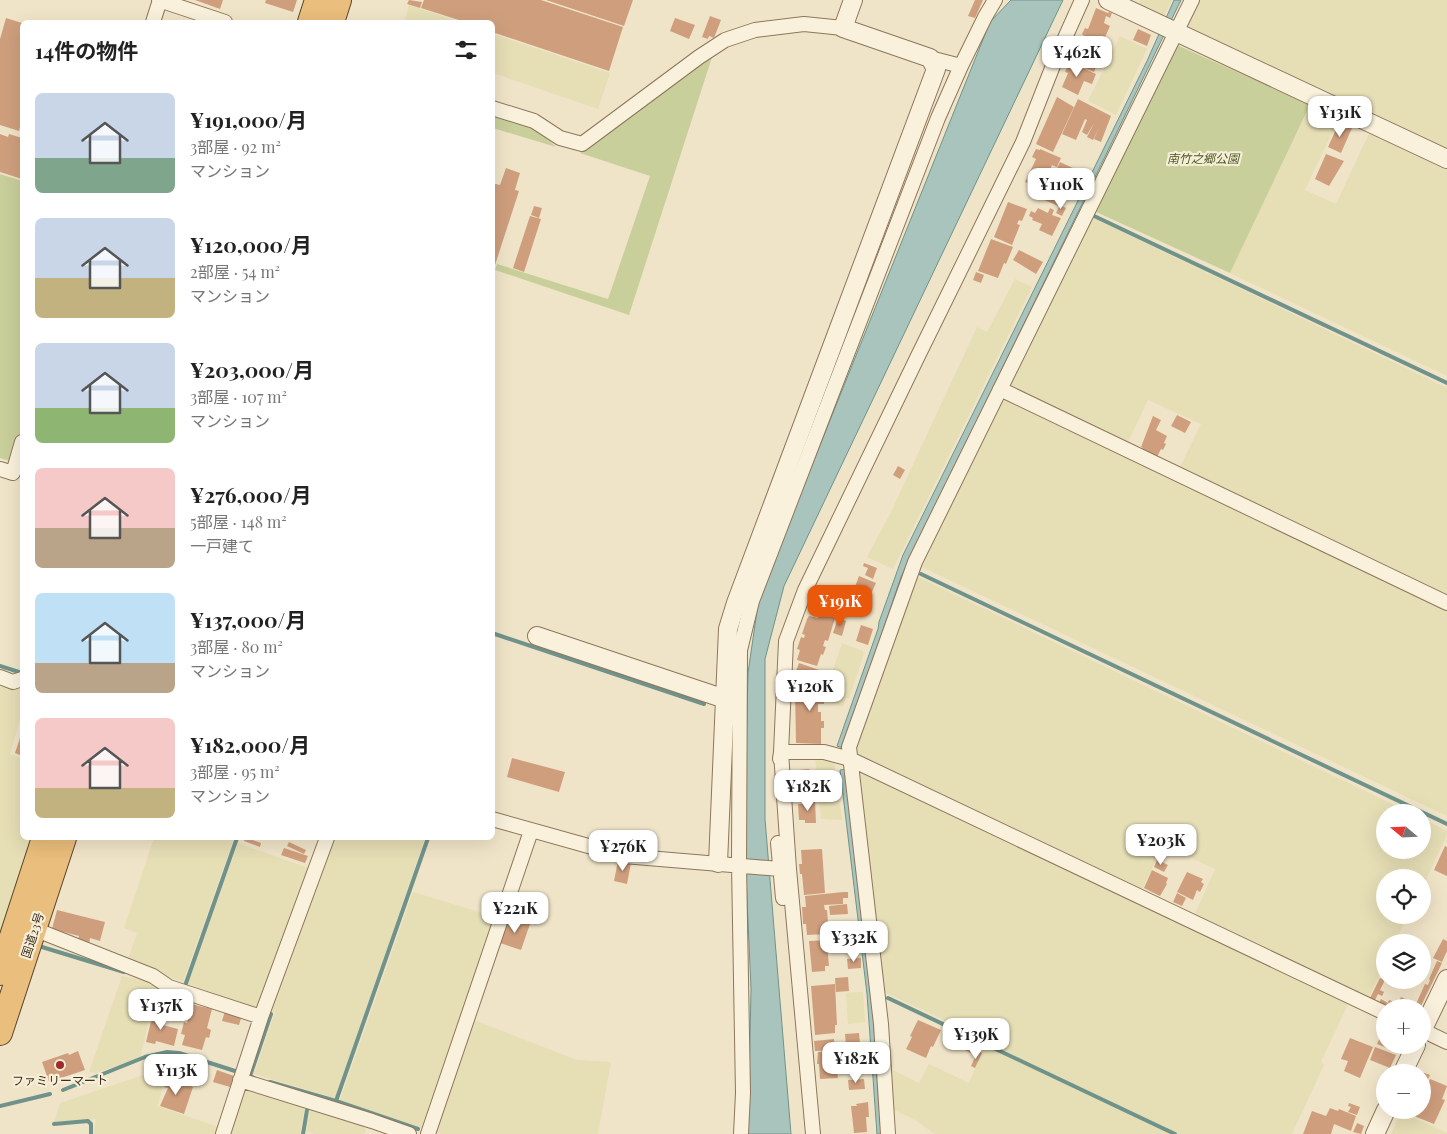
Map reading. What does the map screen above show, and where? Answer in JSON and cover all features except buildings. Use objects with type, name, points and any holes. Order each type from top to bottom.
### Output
[{"type":"highway","points":[[311,20],[317,0]]},
{"type":"highway","points":[[333,20],[339,0]]},
{"type":"highway","name":"国道23号","points":[[0,973],[43,840]]},
{"type":"highway","name":"国道23号","points":[[0,1033],[63,840]]},
{"type":"street","points":[[154,20],[159,0],[219,20]]},
{"type":"street","points":[[843,28],[853,0]]},
{"type":"street","points":[[741,1134],[738,865],[740,650],[752,601],[934,128],[961,66],[985,16],[995,0]]},
{"type":"street","points":[[798,972],[787,942],[777,869],[776,795],[781,752],[786,641],[805,590],[1023,142],[1056,58],[1082,0]]},
{"type":"street","points":[[1108,0],[1447,159]]},
{"type":"street","points":[[888,1134],[881,1024],[849,748],[910,575],[1000,390],[1167,28],[1192,0]]},
{"type":"street","points":[[495,109],[534,121],[560,138],[582,144],[699,57],[725,40],[755,30],[796,24],[843,28],[930,58],[961,66]]},
{"type":"street","points":[[718,864],[728,629],[736,602],[936,69],[930,58]]},
{"type":"street","points":[[1000,390],[1447,603]]},
{"type":"street","points":[[0,468],[13,473],[20,449]]},
{"type":"street","points":[[537,636],[725,699]]},
{"type":"street","points":[[781,752],[824,752],[850,759],[1376,1009]]},
{"type":"street","points":[[781,752],[813,1134]]},
{"type":"street","points":[[495,820],[624,856],[777,869]]},
{"type":"street","points":[[428,1134],[531,831]]},
{"type":"street","points":[[223,1134],[260,1017],[327,840]]},
{"type":"street","points":[[34,929],[153,976],[169,987],[260,1017]]},
{"type":"street","points":[[1431,1012],[1447,979]]},
{"type":"street","points":[[1431,1034],[1447,1042]]},
{"type":"street","points":[[240,1080],[370,1127],[409,1134]]},
{"type":"street","points":[[1375,1134],[1382,1119]]},
{"type":"shaded area","points":[[1140,0],[1172,0],[1164,16],[1139,4]]},
{"type":"shaded area","points":[[1200,0],[1447,0],[1447,150],[1186,28]]},
{"type":"shaded area","points":[[409,5],[454,20],[405,20]]},
{"type":"shaded area","points":[[495,35],[610,73],[598,109],[495,74]]},
{"type":"shaded area","points":[[1120,36],[1147,49],[1116,115],[1088,101]]},
{"type":"shaded area","points":[[1312,102],[1340,116],[1305,190],[1336,204],[1371,129],[1447,165],[1447,376],[1230,273]]},
{"type":"shaded area","points":[[1089,216],[1447,388],[1447,597],[1179,469],[1201,424],[1148,400],[1127,444],[1010,389],[1008,383]]},
{"type":"shaded area","points":[[1015,279],[1032,287],[893,569],[867,557],[891,512],[977,327],[987,332]]},
{"type":"shaded area","points":[[1006,397],[1447,607],[1447,816],[1431,808],[1431,804],[1422,804],[922,567],[1001,398]]},
{"type":"shaded area","points":[[918,577],[1392,804],[1376,804],[1376,859],[1431,859],[1431,823],[1447,831],[1447,835],[1431,869],[1376,869],[1376,924],[1404,924],[1399,934],[1376,934],[1376,982],[1368,999],[1194,916],[1215,869],[1163,845],[1141,892],[855,757],[853,748]]},
{"type":"shaded area","points":[[842,643],[864,653],[849,699],[846,698],[843,707],[832,703],[834,695],[832,694],[838,675],[832,673]]},
{"type":"shaded area","points":[[0,683],[20,689],[20,720],[10,754],[20,757],[20,840],[31,840],[0,932]]},
{"type":"shaded area","points":[[815,756],[834,761],[842,820],[821,819]]},
{"type":"shaded area","points":[[860,769],[1350,1000],[1321,1062],[1324,1065],[1292,1134],[935,1134],[915,1120],[892,1109],[887,1067],[919,1083],[929,1064],[969,1083],[987,1040],[882,991],[856,774]]},
{"type":"shaded area","points":[[153,840],[233,840],[183,982],[127,962],[137,933],[124,928]]},
{"type":"shaded area","points":[[332,840],[424,840],[335,1098],[254,1074],[275,1012],[268,1010]]},
{"type":"shaded area","points":[[238,843],[311,869],[259,1009],[188,984]]},
{"type":"shaded area","points":[[413,892],[496,917],[423,1129],[340,1100]]},
{"type":"shaded area","points":[[122,976],[150,982],[157,987],[140,1058],[96,1073],[89,1072]]},
{"type":"shaded area","points":[[863,992],[865,1022],[848,1024],[846,993]]},
{"type":"shaded area","points":[[474,1020],[577,1060],[611,1062],[598,1134],[441,1134],[435,1132]]},
{"type":"shaded area","points":[[170,1066],[157,1106],[219,1127],[217,1134],[94,1134],[96,1119],[54,1122],[60,1103]]},
{"type":"shaded area","points":[[248,1088],[305,1106],[300,1134],[229,1134],[243,1090]]},
{"type":"shaded area","points":[[310,1109],[361,1123],[366,1130],[364,1134],[314,1134],[306,1131]]},
{"type":"shaded area","points":[[1398,1119],[1416,1119],[1447,1133],[1447,1134],[1391,1134]]},
{"type":"green space","name":"南竹之郷公園","points":[[1177,45],[1310,105],[1230,273],[1094,211]]},
{"type":"green space","points":[[713,54],[629,315],[495,270],[497,264],[608,299],[650,176],[580,153]]},
{"type":"green space","points":[[495,115],[534,127],[556,147],[495,129]]},
{"type":"green space","points":[[0,174],[20,180],[20,436],[12,462],[0,458]]},
{"type":"water","points":[[1011,0],[1063,0],[784,586],[765,659],[765,819],[791,1134],[748,1134],[751,989],[744,830],[748,673],[759,597],[990,22]]},
{"type":"water","points":[[1174,0],[1181,0],[901,577],[843,748],[837,746],[903,555],[1147,61]]},
{"type":"water","points":[[846,769],[872,999],[881,1134],[877,1134],[867,994],[840,770]]},
{"type":"waterway","points":[[1092,215],[1447,383]]},
{"type":"waterway","points":[[921,574],[1447,824]]},
{"type":"waterway","points":[[495,634],[704,704]]},
{"type":"waterway","points":[[0,666],[20,672]]},
{"type":"waterway","points":[[185,986],[236,840]]},
{"type":"waterway","points":[[336,1101],[427,840]]},
{"type":"waterway","points":[[42,947],[124,972]]},
{"type":"waterway","points":[[888,998],[1175,1134]]},
{"type":"waterway","points":[[254,1078],[250,1076],[271,1014]]},
{"type":"waterway","points":[[63,1090],[145,1057],[167,1052],[179,1053],[235,1071]]},
{"type":"waterway","points":[[270,1082],[336,1101],[418,1129]]},
{"type":"waterway","points":[[0,1106],[50,1094]]},
{"type":"waterway","points":[[303,1134],[307,1110]]},
{"type":"waterway","points":[[54,1124],[88,1121],[91,1124],[91,1134]]},
{"type":"place","name":"ファミリーマート","points":[[60,1065]]}]
